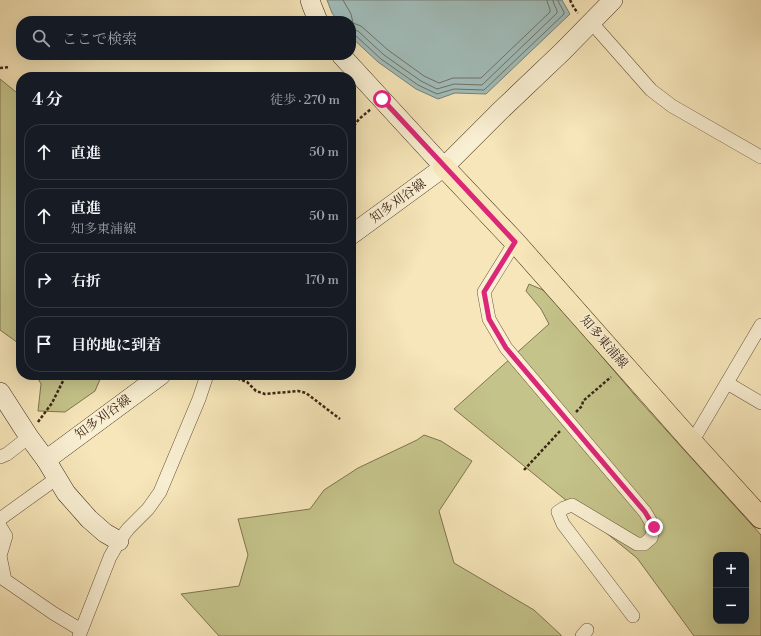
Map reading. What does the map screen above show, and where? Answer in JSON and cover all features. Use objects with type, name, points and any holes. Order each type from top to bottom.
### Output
[{"type":"main road","name":"知多東浦線","points":[[444,167],[515,242],[761,518]]},
{"type":"street","points":[[310,0],[316,16]]},
{"type":"street","name":"知多刈谷線","points":[[356,232],[444,167],[613,0]]},
{"type":"street","points":[[591,22],[651,90],[672,106],[761,157]]},
{"type":"street","points":[[346,60],[444,167]]},
{"type":"street","points":[[515,242],[484,292],[489,319],[506,348],[645,512],[654,527],[651,538],[644,544],[637,544],[572,505],[558,512],[563,524],[633,616]]},
{"type":"street","points":[[692,442],[761,325]]},
{"type":"street","name":"知多刈谷線","points":[[46,460],[154,380]]},
{"type":"street","points":[[0,526],[6,536],[0,556],[5,580],[80,633],[110,557],[119,541],[148,509],[160,492],[199,399],[205,380]]},
{"type":"street","points":[[727,383],[761,403]]},
{"type":"street","points":[[0,392],[46,460],[66,493],[89,519],[105,533],[119,541]]},
{"type":"street","points":[[1,454],[6,454],[27,434]]},
{"type":"street","points":[[0,519],[57,478]]},
{"type":"path","points":[[0,68],[10,67]]},
{"type":"path","points":[[356,123],[382,99]]},
{"type":"path","points":[[27,434],[52,403],[64,380]]},
{"type":"path","points":[[242,380],[247,382],[256,391],[265,394],[298,391],[306,393],[340,419]]},
{"type":"shaded area","points":[[0,79],[16,92],[16,341],[0,330]]},
{"type":"shaded area","points":[[529,284],[543,290],[564,312],[639,400],[761,535],[761,636],[694,636],[637,558],[454,409],[549,324],[541,309],[526,291]]},
{"type":"shaded area","points":[[39,380],[100,380],[95,391],[65,412],[38,411],[41,384]]},
{"type":"shaded area","points":[[424,435],[441,441],[472,461],[439,511],[454,563],[534,610],[561,636],[219,636],[181,594],[239,586],[248,555],[238,519],[310,509],[324,490],[358,468],[417,440]]},
{"type":"water","points":[[327,0],[562,0],[570,14],[486,94],[455,93],[438,99],[416,89],[378,62],[356,42],[356,16],[334,16]]},
{"type":"route","points":[[382,99],[515,242],[484,292],[489,319],[506,348],[645,512],[654,527]]}]
